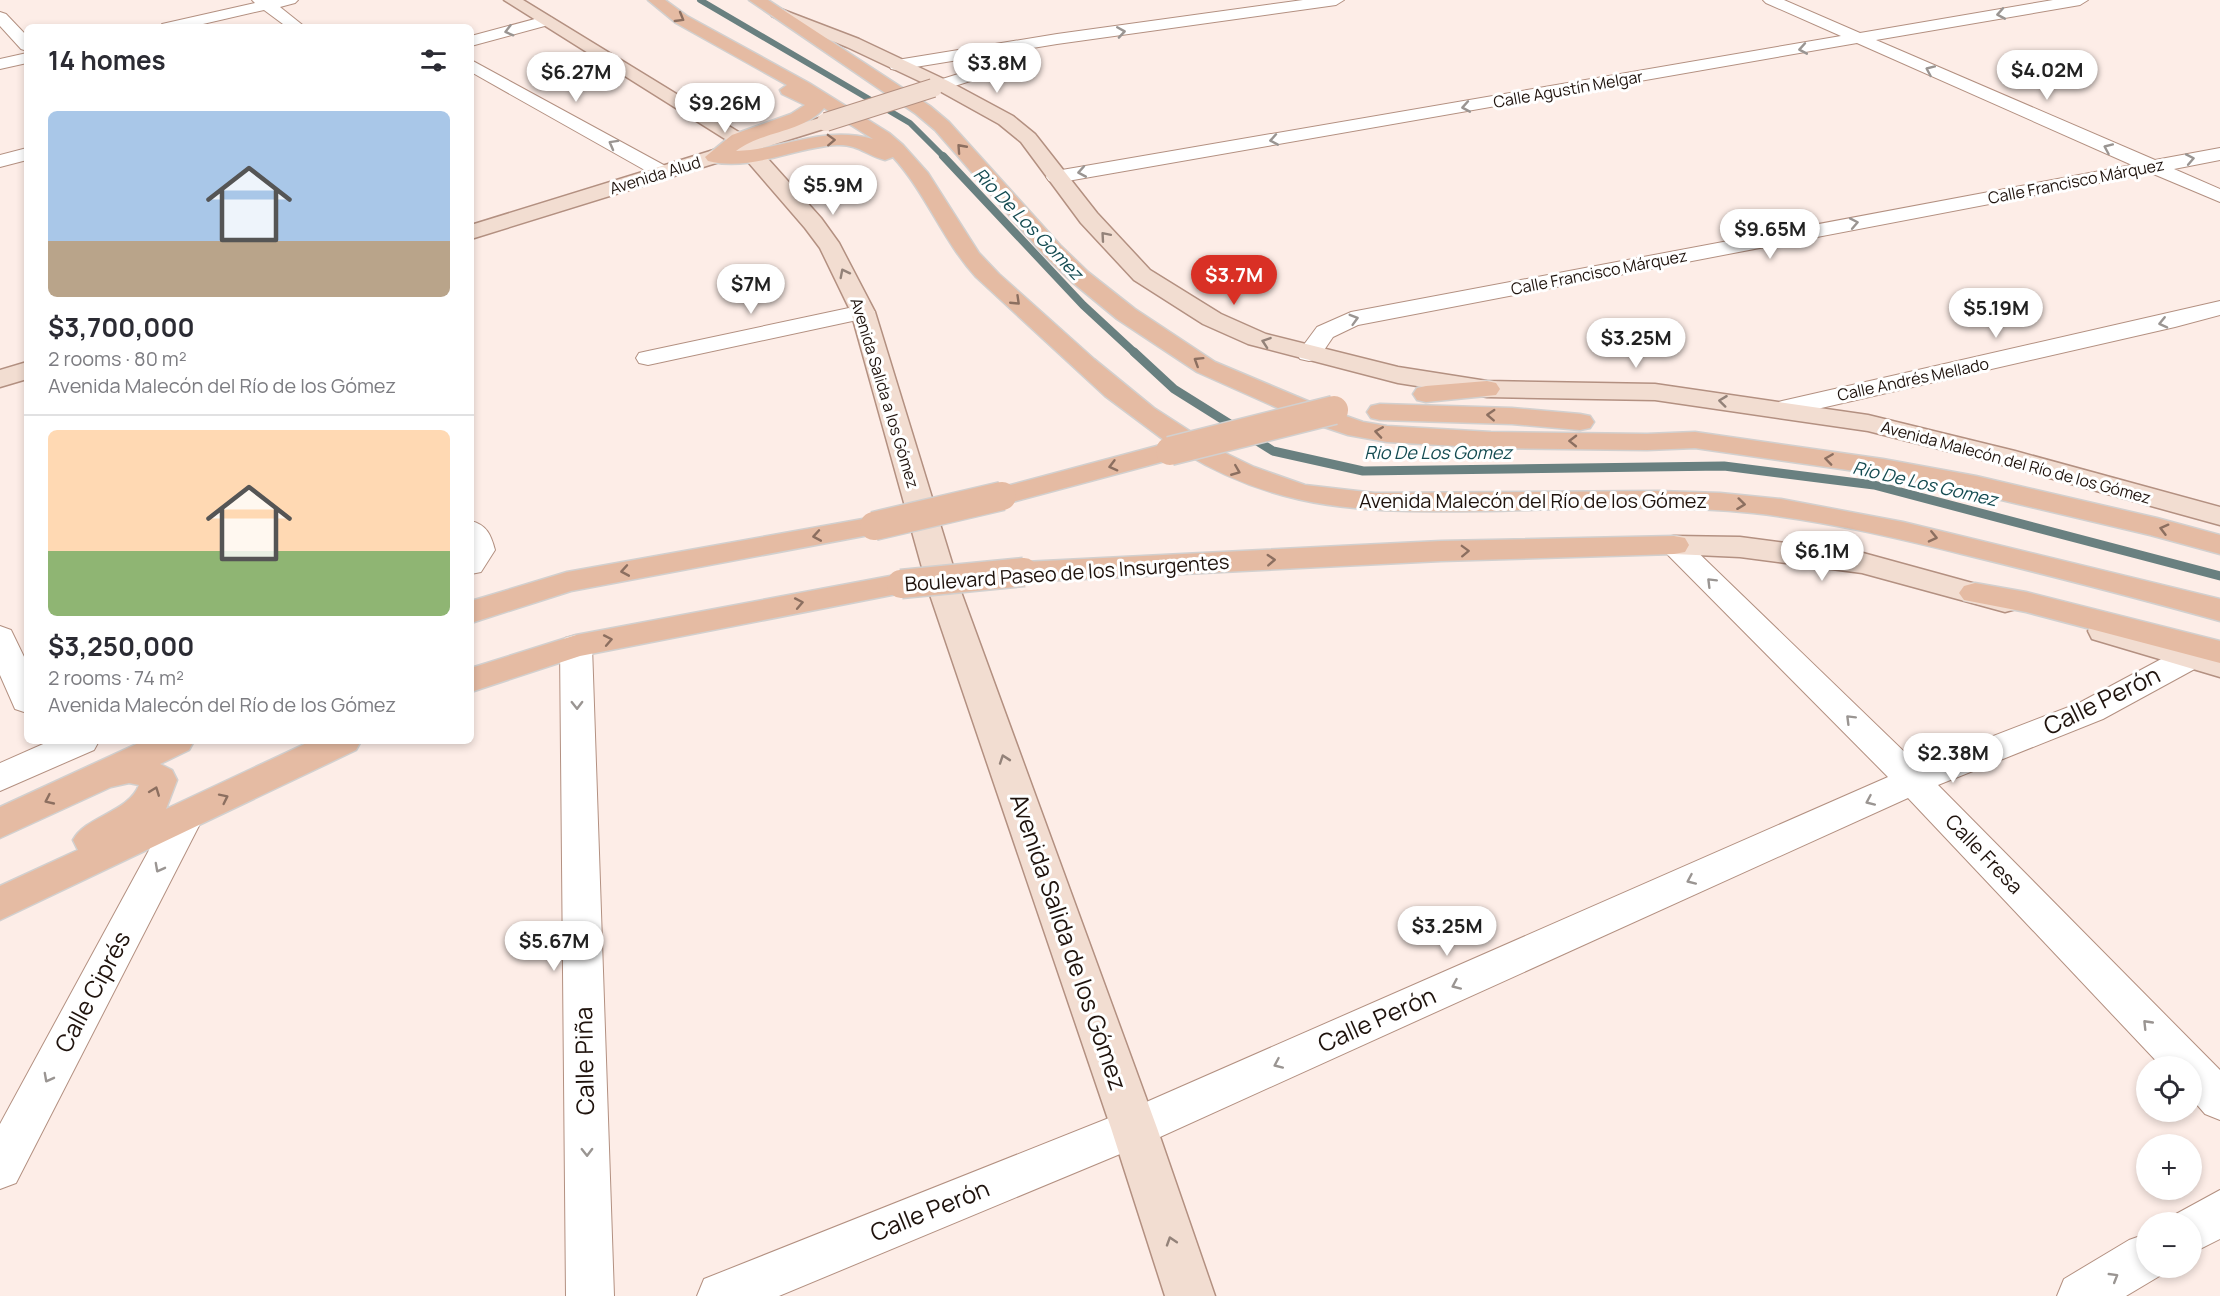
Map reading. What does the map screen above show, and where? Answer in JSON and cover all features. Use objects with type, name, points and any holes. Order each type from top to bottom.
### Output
[{"type":"main road","name":"Avenida Malecón del Río de los Gómez","points":[[656,0],[677,17],[786,77],[882,137],[904,158],[944,212],[974,261],[1058,341],[1134,407],[1175,436],[1229,468],[1281,487],[1308,494],[1349,500],[1722,502],[1769,507],[1862,522],[1922,535],[2073,571],[2220,610]]},
{"type":"main road","name":"Avenida Malecón del Río de los Gómez","points":[[757,0],[923,110],[942,126],[1052,250],[1080,277],[1126,314],[1206,367],[1319,416],[1358,429],[1387,434],[1491,440],[1647,442],[1695,440],[1883,467],[1976,484],[2157,527],[2220,545]]},
{"type":"main road","points":[[707,33],[717,48],[815,104],[813,109],[804,116],[746,147],[715,157]]},
{"type":"main road","points":[[746,147],[847,140],[873,146],[885,154],[919,200],[932,222],[974,261]]},
{"type":"main road","points":[[474,611],[567,582],[874,526],[1002,496],[1338,409],[1394,398],[1487,389]]},
{"type":"main road","points":[[1338,409],[1557,419],[1695,440]]},
{"type":"main road","name":"Boulevard Paseo de los Insurgentes","points":[[474,679],[576,646],[901,584],[1023,572],[1441,551],[1674,545]]},
{"type":"main road","points":[[0,823],[170,744]]},
{"type":"main road","points":[[0,904],[337,744]]},
{"type":"main road","points":[[0,886],[119,826],[152,800],[159,780],[144,769],[127,770],[98,777]]},
{"type":"street","points":[[180,24],[264,3],[290,0]]},
{"type":"street","name":"Avenida Salida a los Gómez","points":[[512,0],[746,147],[813,223],[831,248],[863,312],[944,589]]},
{"type":"street","points":[[897,65],[1057,39],[1336,0]]},
{"type":"street","points":[[1771,0],[2220,196]]},
{"type":"street","name":"Calle Agustín Melgar","points":[[1056,177],[2080,0]]},
{"type":"street","points":[[264,3],[293,24]]},
{"type":"street","points":[[1164,8],[1180,23]]},
{"type":"street","name":"Avenida Malecón del Río de los Gómez","points":[[778,13],[853,43],[1014,126],[1028,138],[1056,177],[1125,259],[1142,275],[1164,291],[1212,319],[1257,339],[1398,375],[1487,389],[1655,392],[1868,423],[1994,454],[2220,516]]},
{"type":"street","points":[[0,16],[24,43]]},
{"type":"street","points":[[474,40],[546,21]]},
{"type":"street","points":[[746,147],[1091,36]]},
{"type":"street","points":[[0,64],[24,59]]},
{"type":"street","points":[[474,67],[664,173]]},
{"type":"street","name":"Calle Francisco Márquez","points":[[1309,354],[1325,332],[1352,319],[2220,154]]},
{"type":"street","points":[[0,161],[24,155]]},
{"type":"street","name":"Avenida Alud","points":[[474,231],[715,157]]},
{"type":"street","name":"Calle Andrés Mellado","points":[[1782,409],[2220,308]]},
{"type":"street","points":[[648,358],[863,312]]},
{"type":"street","points":[[0,379],[24,371]]},
{"type":"street","points":[[474,534],[480,550],[474,560]]},
{"type":"street","points":[[1674,545],[1740,547],[1842,560],[1928,579],[2210,658]]},
{"type":"street","name":"Calle Fresa","points":[[1674,545],[1914,781],[2178,1056]]},
{"type":"street","name":"Avenida Salida de los Gómez","points":[[944,589],[1134,1128],[1190,1296]]},
{"type":"street","points":[[0,637],[24,694]]},
{"type":"street","name":"Calle Piña","points":[[576,646],[590,1296]]},
{"type":"street","name":"Calle Perón","points":[[721,1296],[1134,1128],[1914,781],[2091,711],[2210,658]]},
{"type":"street","points":[[0,778],[47,748],[67,744]]},
{"type":"street","name":"Calle Ciprés","points":[[0,1168],[186,816]]},
{"type":"street","points":[[2202,1081],[2220,1100]]},
{"type":"street","points":[[2202,1224],[2220,1213]]},
{"type":"street","points":[[2081,1296],[2136,1263]]},
{"type":"waterway","name":"Rio De Los Gomez","points":[[700,0],[910,123],[943,156]]},
{"type":"waterway","name":"Rio De Los Gomez","points":[[943,156],[1083,305],[1136,354]]},
{"type":"waterway","name":"Rio De Los Gomez","points":[[1134,352],[1174,389],[1273,451],[1363,471],[1724,466],[1874,485],[2220,576]]}]
